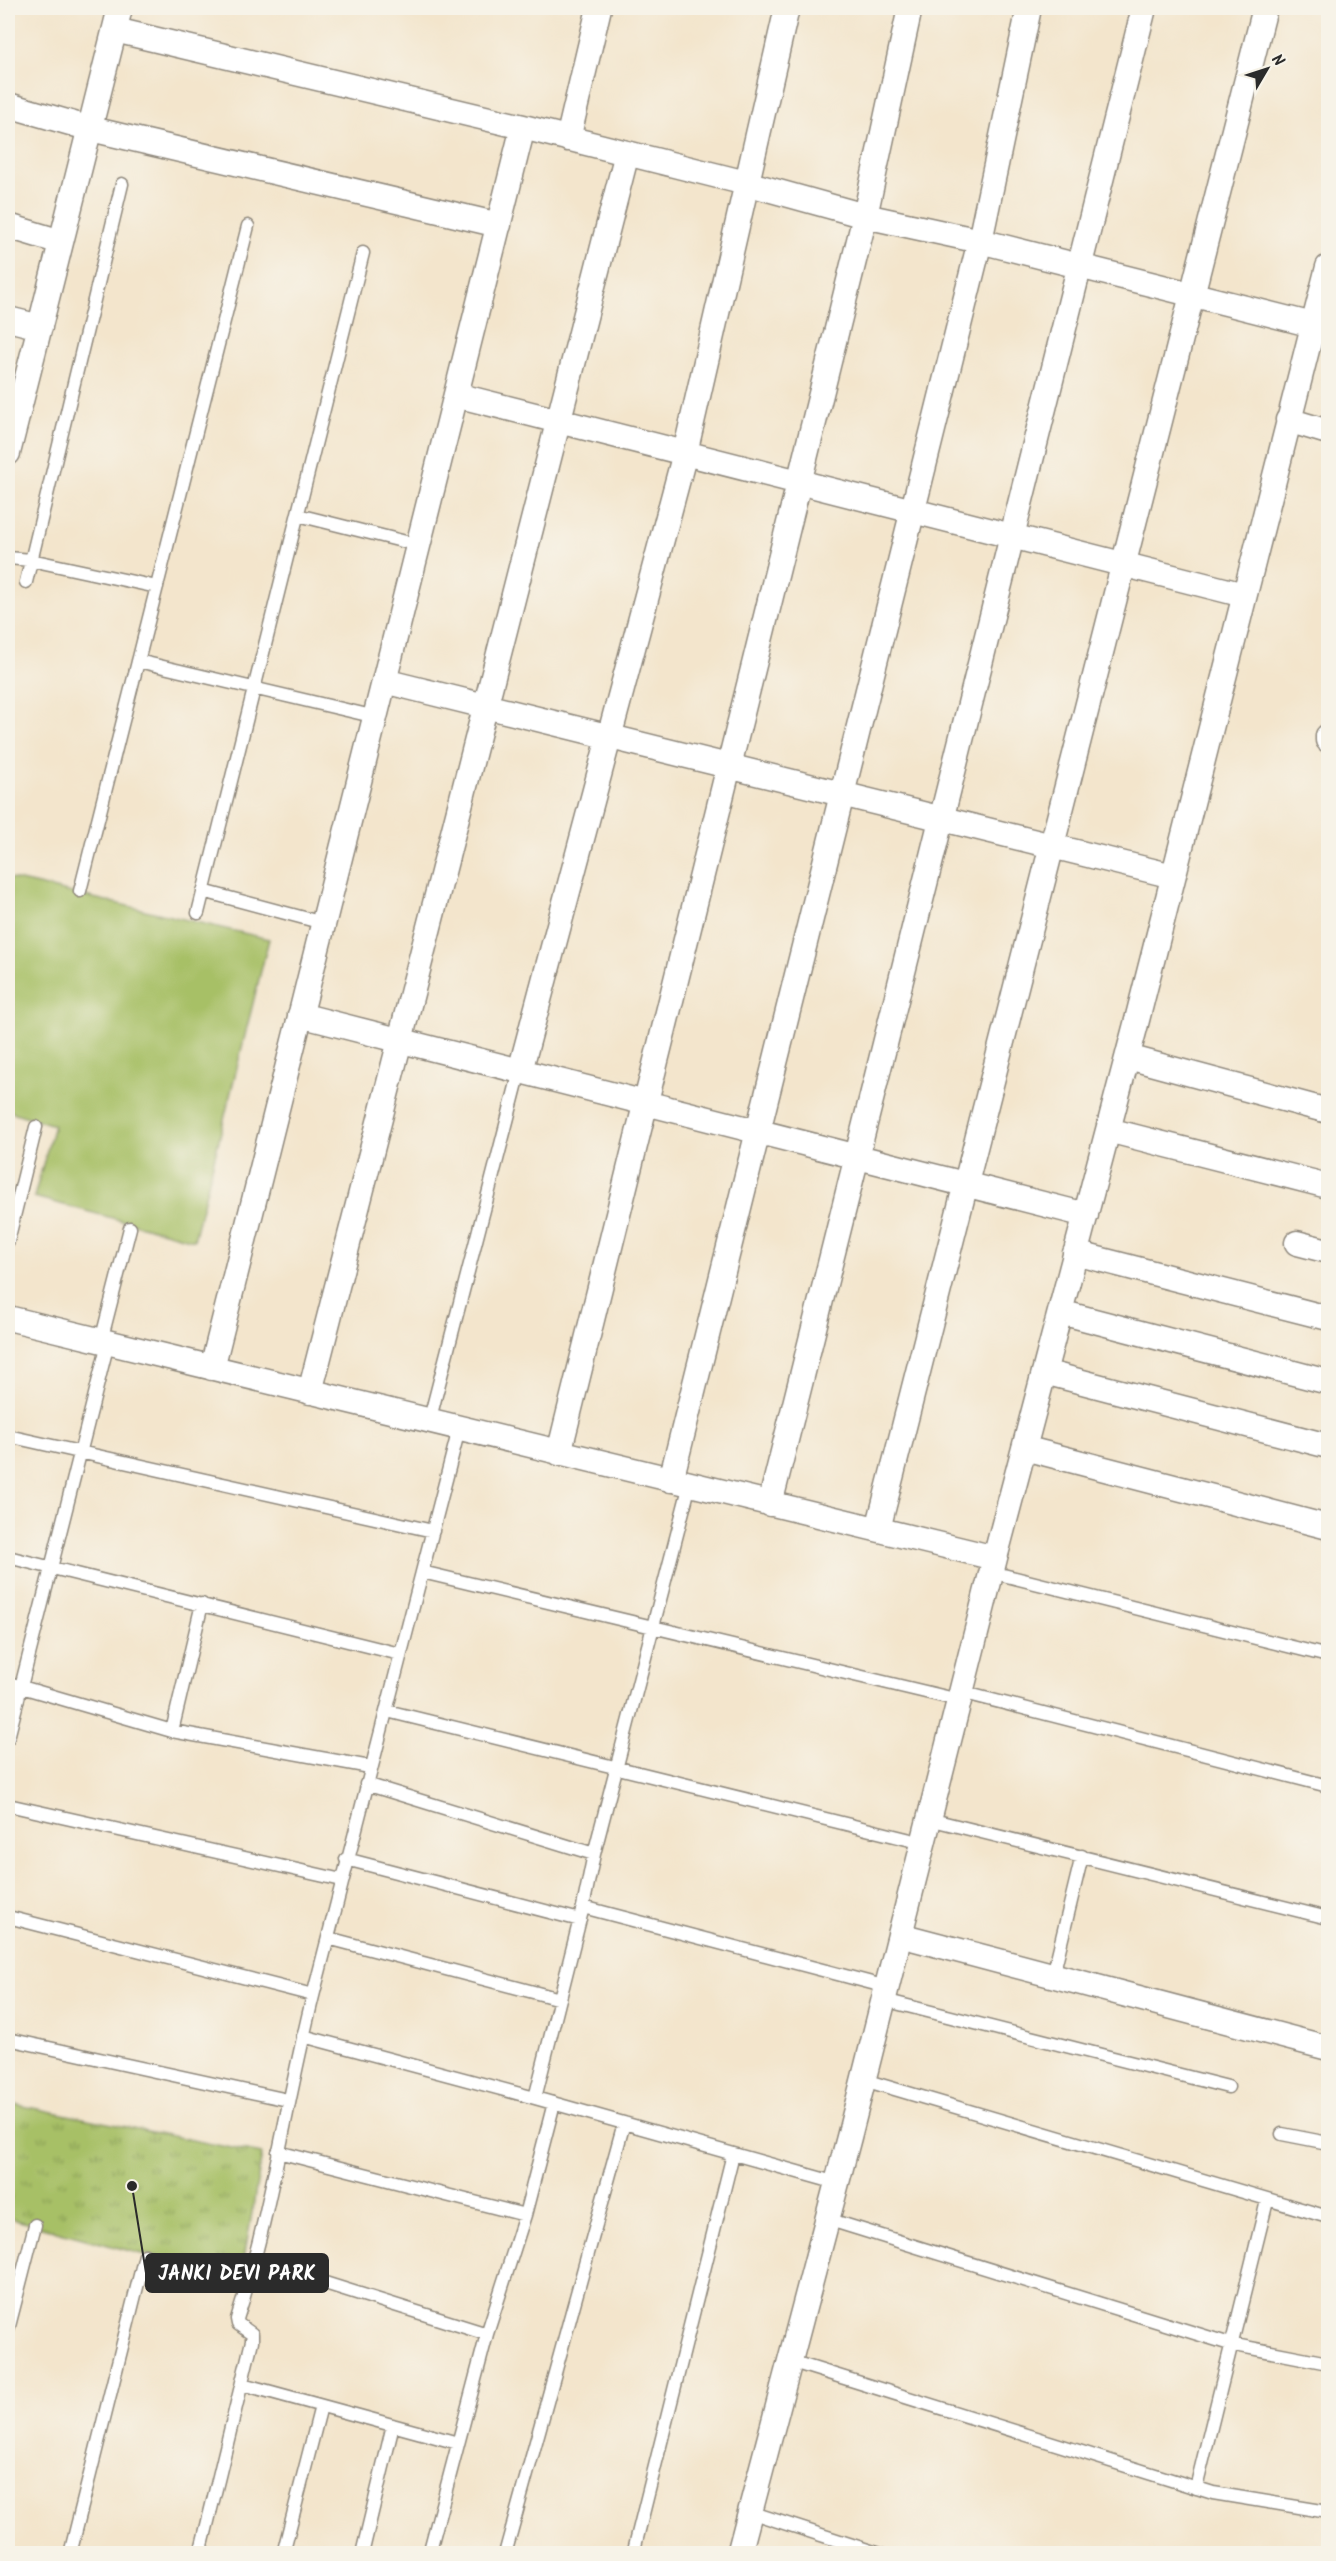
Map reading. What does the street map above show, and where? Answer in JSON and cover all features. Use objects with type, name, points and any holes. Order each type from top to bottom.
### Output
[{"type":"street","points":[[568,139],[599,8]]},
{"type":"street","points":[[520,1071],[685,453],[787,8]]},
{"type":"street","points":[[559,1453],[865,216],[910,8]]},
{"type":"street","points":[[681,1482],[758,1132],[980,241],[1029,8]]},
{"type":"street","points":[[770,1504],[1144,8]]},
{"type":"street","points":[[878,1529],[1265,8]]},
{"type":"street","points":[[8,447],[91,129],[116,14],[523,128],[746,183],[865,216],[980,241],[1313,325]]},
{"type":"street","points":[[8,105],[91,129],[499,225]]},
{"type":"street","points":[[212,1368],[523,128]]},
{"type":"street","points":[[310,1392],[627,153]]},
{"type":"street","points":[[8,225],[61,242]]},
{"type":"street","points":[[739,2553],[864,2080],[993,1565],[1128,1057],[1288,420],[1329,267]]},
{"type":"street","points":[[8,319],[40,327]]},
{"type":"street","points":[[456,395],[1244,595]]},
{"type":"street","points":[[1288,420],[1329,432]]},
{"type":"street","points":[[384,681],[1173,876]]},
{"type":"street","points":[[300,1015],[1086,1215]]},
{"type":"street","points":[[1128,1057],[1329,1111]]},
{"type":"street","points":[[1108,1130],[1329,1186]]},
{"type":"street","points":[[1297,1243],[1329,1251]]},
{"type":"street","points":[[1076,1253],[1329,1318]]},
{"type":"street","points":[[1060,1312],[1329,1382]]},
{"type":"street","points":[[8,1318],[429,1422],[878,1529],[993,1565]]},
{"type":"street","points":[[1044,1372],[1329,1446]]},
{"type":"street","points":[[1024,1448],[1329,1527]]},
{"type":"street","points":[[900,1935],[1329,2048]]},
{"type":"lane","points":[[26,582],[122,184]]},
{"type":"lane","points":[[81,891],[248,226]]},
{"type":"lane","points":[[198,913],[363,253]]},
{"type":"lane","points":[[298,515],[418,545]]},
{"type":"lane","points":[[8,558],[31,560],[157,587]]},
{"type":"lane","points":[[138,661],[376,717]]},
{"type":"lane","points":[[203,891],[323,923]]},
{"type":"lane","points":[[429,1422],[520,1071]]},
{"type":"lane","points":[[8,1241],[36,1127]]},
{"type":"lane","points":[[8,1738],[81,1453],[130,1228]]},
{"type":"lane","points":[[200,2553],[252,2341],[252,2334],[238,2324],[237,2319],[255,2261],[288,2100],[346,1859],[387,1711],[459,1429]]},
{"type":"lane","points":[[8,1437],[433,1531]]},
{"type":"lane","points":[[535,2098],[580,1920],[594,1854],[619,1767],[654,1626],[681,1482]]},
{"type":"lane","points":[[8,1557],[400,1654]]},
{"type":"lane","points":[[993,1565],[1329,1656]]},
{"type":"lane","points":[[422,1572],[960,1696],[1329,1786]]},
{"type":"lane","points":[[172,1731],[202,1604]]},
{"type":"lane","points":[[8,1683],[172,1731],[370,1767]]},
{"type":"lane","points":[[387,1711],[923,1843]]},
{"type":"lane","points":[[366,1784],[594,1854]]},
{"type":"lane","points":[[8,1805],[342,1880]]},
{"type":"lane","points":[[929,1819],[1329,1918]]},
{"type":"lane","points":[[1053,1975],[1082,1856]]},
{"type":"lane","points":[[346,1859],[580,1920]]},
{"type":"lane","points":[[583,1907],[1228,2087]]},
{"type":"lane","points":[[8,1917],[313,1995]]},
{"type":"lane","points":[[328,1938],[560,1999]]},
{"type":"lane","points":[[303,2036],[554,2103],[837,2183]]},
{"type":"lane","points":[[8,2039],[288,2100]]},
{"type":"lane","points":[[864,2080],[1267,2201],[1329,2217]]},
{"type":"lane","points":[[429,2553],[487,2334],[525,2215],[554,2103]]},
{"type":"lane","points":[[505,2553],[624,2123]]},
{"type":"lane","points":[[1282,2134],[1329,2143]]},
{"type":"lane","points":[[278,2152],[525,2215]]},
{"type":"lane","points":[[633,2553],[734,2154]]},
{"type":"lane","points":[[1196,2488],[1267,2201]]},
{"type":"lane","points":[[827,2219],[1230,2344],[1329,2363]]},
{"type":"lane","points":[[8,2330],[35,2225]]},
{"type":"lane","points":[[70,2553],[146,2255]]},
{"type":"lane","points":[[255,2261],[487,2334]]},
{"type":"lane","points":[[790,2361],[1213,2493],[1329,2512]]},
{"type":"lane","points":[[242,2384],[458,2443]]},
{"type":"lane","points":[[283,2553],[321,2406]]},
{"type":"lane","points":[[362,2553],[393,2425]]},
{"type":"lane","points":[[750,2512],[880,2553]]},
{"type":"green space","points":[[8,878],[269,939],[194,1240],[34,1197],[54,1125],[8,1111]]},
{"type":"green space","points":[[8,2103],[262,2154],[243,2265],[145,2255],[8,2218]]},
{"type":"place","name":"JANKI DEVI PARK","points":[[132,2186]]}]
